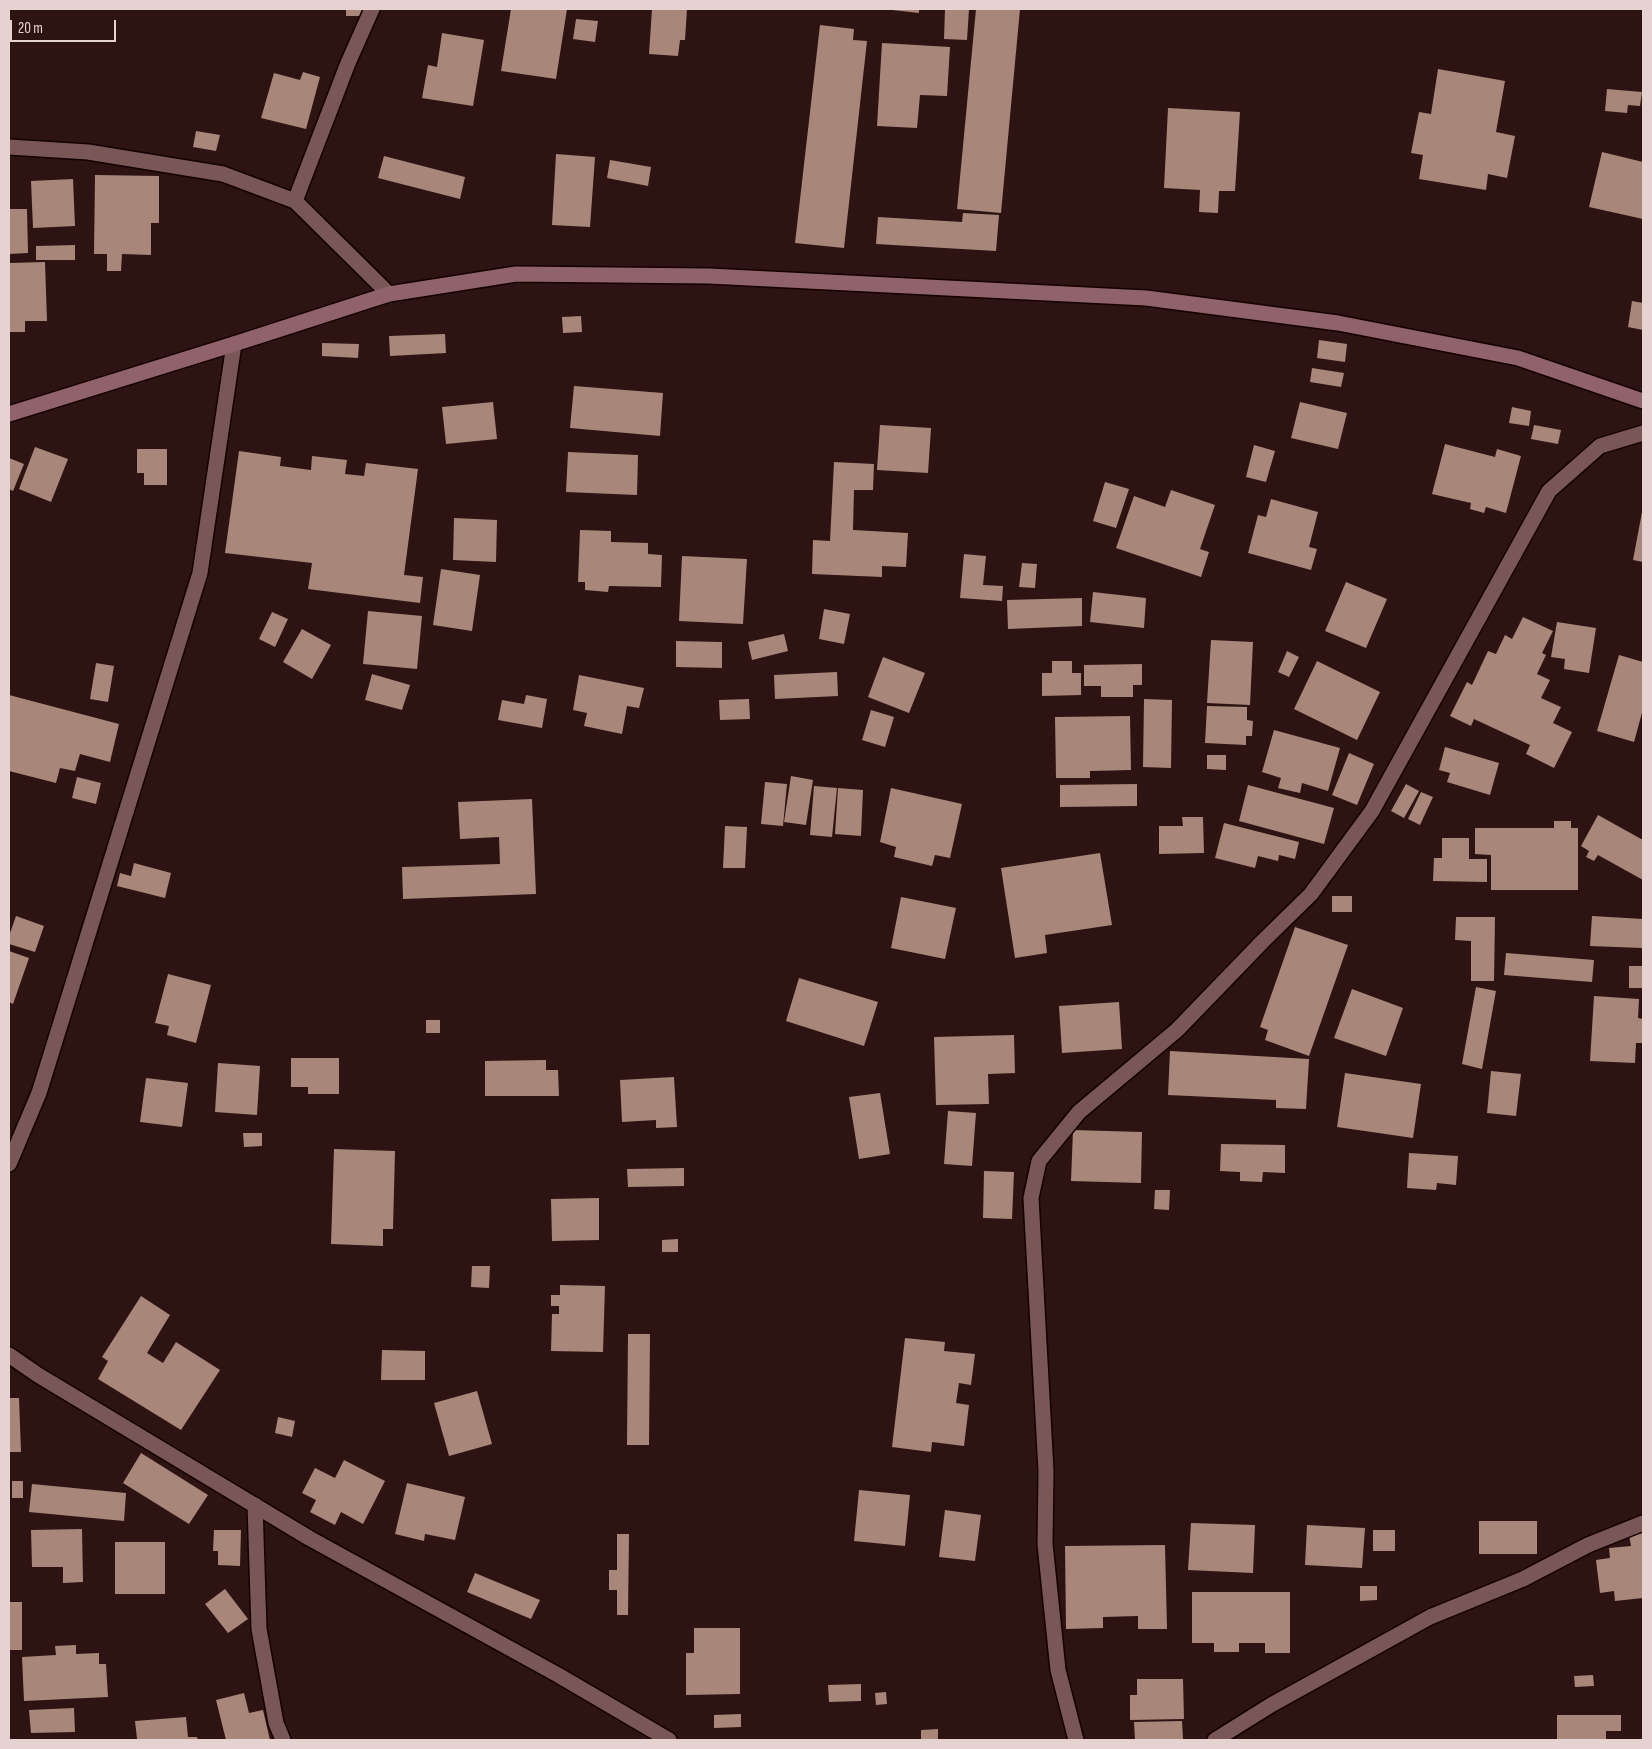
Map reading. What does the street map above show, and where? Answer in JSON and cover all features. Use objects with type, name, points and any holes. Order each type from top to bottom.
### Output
[{"type":"street","points":[[295,201],[348,63],[372,9]]},
{"type":"street","points":[[9,147],[88,152],[223,174],[295,201],[389,294]]},
{"type":"street","points":[[9,414],[389,294],[516,274],[709,276],[1146,298],[1338,323],[1518,358],[1643,401]]},
{"type":"street","points":[[9,1164],[39,1093],[200,573],[234,344]]},
{"type":"street","points":[[1076,1740],[1058,1670],[1045,1544],[1046,1470],[1031,1198],[1039,1161],[1080,1112],[1177,1030],[1263,941],[1312,894],[1372,811],[1549,491],[1600,446],[1643,433]]},
{"type":"street","points":[[9,1355],[38,1375],[318,1543],[558,1675],[669,1740]]},
{"type":"street","points":[[254,1505],[258,1629],[276,1723],[283,1740]]},
{"type":"street","points":[[1215,1740],[1271,1705],[1430,1617],[1523,1578],[1588,1545],[1643,1523]]},
{"type":"building","points":[[346,9],[363,9],[363,16],[346,16]]},
{"type":"building","points":[[511,9],[567,9],[556,79],[501,71]]},
{"type":"building","points":[[652,9],[687,9],[685,40],[680,40],[678,56],[649,54]]},
{"type":"building","points":[[919,9],[919,13],[892,10]]},
{"type":"building","points":[[945,9],[969,9],[967,40],[944,39]]},
{"type":"building","points":[[976,9],[1020,9],[1001,213],[957,209]]},
{"type":"building","points":[[576,19],[598,21],[595,42],[573,39]]},
{"type":"building","points":[[820,25],[854,29],[853,40],[867,41],[844,248],[795,243]]},
{"type":"building","points":[[442,33],[484,40],[473,106],[422,98],[428,65],[437,67]]},
{"type":"building","points":[[882,43],[950,47],[947,96],[920,95],[917,128],[877,126]]},
{"type":"building","points":[[1438,69],[1505,81],[1496,132],[1515,136],[1507,178],[1488,174],[1486,190],[1419,179],[1423,155],[1411,153],[1419,112],[1431,114]]},
{"type":"building","points":[[303,72],[320,77],[306,129],[261,118],[274,73],[300,80]]},
{"type":"building","points":[[1607,89],[1642,92],[1640,106],[1628,105],[1627,113],[1605,111]]},
{"type":"building","points":[[1168,108],[1240,112],[1235,191],[1219,191],[1218,213],[1199,212],[1200,190],[1164,188]]},
{"type":"building","points":[[196,131],[220,135],[216,151],[193,147]]},
{"type":"building","points":[[1602,152],[1643,162],[1643,219],[1589,207]]},
{"type":"building","points":[[556,154],[595,157],[590,227],[552,225]]},
{"type":"building","points":[[384,156],[465,177],[460,199],[378,178]]},
{"type":"building","points":[[610,160],[651,167],[648,186],[607,178]]},
{"type":"building","points":[[95,175],[159,176],[159,223],[151,223],[151,255],[122,254],[121,271],[107,271],[107,254],[94,254]]},
{"type":"building","points":[[73,179],[75,226],[33,228],[31,181]]},
{"type":"building","points":[[9,209],[27,209],[28,253],[9,254]]},
{"type":"building","points":[[963,213],[999,215],[996,251],[876,244],[878,217],[962,222]]},
{"type":"building","points":[[75,245],[75,260],[36,260],[36,246]]},
{"type":"building","points":[[45,262],[47,321],[25,321],[25,332],[9,332],[9,263]]},
{"type":"building","points":[[1632,301],[1643,303],[1643,330],[1628,327]]},
{"type":"building","points":[[581,316],[582,332],[563,333],[562,317]]},
{"type":"building","points":[[445,334],[446,353],[390,356],[389,336]]},
{"type":"building","points":[[1319,340],[1347,344],[1345,362],[1317,358]]},
{"type":"building","points":[[322,343],[359,344],[358,358],[322,356]]},
{"type":"building","points":[[1312,368],[1344,373],[1341,387],[1310,382]]},
{"type":"building","points":[[574,386],[663,393],[660,436],[570,428]]},
{"type":"building","points":[[493,402],[497,439],[446,444],[442,407]]},
{"type":"building","points":[[1300,402],[1347,413],[1338,449],[1291,438]]},
{"type":"building","points":[[1512,407],[1531,411],[1529,426],[1509,423]]},
{"type":"building","points":[[880,425],[931,428],[928,473],[877,470]]},
{"type":"building","points":[[1534,425],[1561,430],[1558,444],[1531,439]]},
{"type":"building","points":[[1445,444],[1495,457],[1497,449],[1521,456],[1506,513],[1486,507],[1484,513],[1470,509],[1471,503],[1432,494]]},
{"type":"building","points":[[1254,445],[1275,451],[1266,482],[1246,477]]},
{"type":"building","points":[[35,447],[68,459],[51,502],[19,489]]},
{"type":"building","points":[[137,449],[167,449],[167,485],[144,485],[144,473],[137,473]]},
{"type":"building","points":[[239,451],[281,457],[280,466],[311,470],[312,456],[347,460],[345,474],[364,476],[366,463],[418,469],[404,575],[423,577],[420,603],[308,589],[312,563],[225,553]]},
{"type":"building","points":[[568,452],[638,455],[637,495],[566,492]]},
{"type":"building","points":[[9,458],[24,464],[13,491],[9,489]]},
{"type":"building","points":[[834,462],[874,464],[873,490],[854,490],[853,530],[908,533],[906,567],[882,566],[882,577],[812,574],[813,540],[830,541]]},
{"type":"building","points":[[1105,482],[1129,489],[1116,528],[1093,521]]},
{"type":"building","points":[[1171,490],[1215,505],[1200,549],[1209,552],[1201,577],[1116,548],[1134,496],[1165,507]]},
{"type":"building","points":[[1271,499],[1318,512],[1309,547],[1317,549],[1311,570],[1248,553],[1258,515],[1266,517]]},
{"type":"building","points":[[1643,512],[1643,562],[1633,560]]},
{"type":"building","points":[[454,518],[497,520],[496,562],[453,560]]},
{"type":"building","points":[[580,530],[611,531],[611,542],[648,543],[648,554],[662,555],[661,587],[609,586],[608,592],[585,590],[585,582],[578,582]]},
{"type":"building","points":[[964,554],[986,556],[983,585],[1003,586],[1002,601],[960,598]]},
{"type":"building","points":[[682,556],[747,559],[743,624],[679,621]]},
{"type":"building","points":[[1022,563],[1037,564],[1035,588],[1019,587]]},
{"type":"building","points":[[441,569],[480,575],[472,631],[433,625]]},
{"type":"building","points":[[1346,582],[1387,599],[1366,648],[1325,631]]},
{"type":"building","points":[[1093,592],[1146,598],[1144,628],[1090,622]]},
{"type":"building","points":[[1082,598],[1082,626],[1008,629],[1007,600]]},
{"type":"building","points":[[824,609],[850,614],[844,644],[819,639]]},
{"type":"building","points":[[368,611],[422,616],[417,669],[363,664]]},
{"type":"building","points":[[272,612],[288,619],[275,647],[259,639]]},
{"type":"building","points":[[1523,617],[1553,631],[1542,653],[1546,655],[1537,674],[1550,680],[1541,698],[1561,707],[1553,723],[1572,732],[1554,768],[1526,754],[1530,745],[1474,719],[1471,726],[1450,716],[1467,682],[1472,685],[1488,651],[1496,654],[1505,635],[1512,639]]},
{"type":"building","points":[[1557,622],[1596,628],[1589,673],[1564,669],[1565,659],[1551,657]]},
{"type":"building","points":[[302,629],[331,645],[312,679],[283,662]]},
{"type":"building","points":[[784,634],[788,651],[752,660],[748,642]]},
{"type":"building","points":[[1211,640],[1253,642],[1250,705],[1207,703]]},
{"type":"building","points":[[676,641],[722,642],[722,668],[676,667]]},
{"type":"building","points":[[1287,651],[1299,657],[1289,677],[1278,672]]},
{"type":"building","points":[[1619,655],[1643,662],[1643,709],[1634,742],[1597,731]]},
{"type":"building","points":[[883,657],[925,673],[909,713],[868,697]]},
{"type":"building","points":[[1052,661],[1072,661],[1072,673],[1081,673],[1081,695],[1042,696],[1042,673],[1052,673]]},
{"type":"building","points":[[1317,661],[1380,692],[1357,740],[1294,709]]},
{"type":"building","points":[[96,663],[114,666],[108,702],[90,699]]},
{"type":"building","points":[[1142,664],[1142,685],[1133,685],[1133,697],[1101,697],[1101,686],[1084,686],[1084,665]]},
{"type":"building","points":[[837,672],[838,696],[775,699],[774,675]]},
{"type":"building","points":[[372,674],[410,685],[402,710],[365,700]]},
{"type":"building","points":[[579,675],[644,688],[639,708],[627,706],[622,734],[584,726],[587,713],[573,710]]},
{"type":"building","points":[[9,695],[119,724],[110,762],[80,754],[75,771],[60,768],[56,783],[9,771]]},
{"type":"building","points":[[526,695],[547,699],[542,728],[498,720],[502,700],[524,704]]},
{"type":"building","points":[[749,699],[750,719],[720,720],[719,700]]},
{"type":"building","points":[[1144,699],[1172,700],[1171,768],[1143,767]]},
{"type":"building","points":[[1207,706],[1247,707],[1247,720],[1253,721],[1252,736],[1246,736],[1246,745],[1205,743]]},
{"type":"building","points":[[871,710],[894,717],[885,747],[862,740]]},
{"type":"building","points":[[1130,716],[1131,770],[1090,771],[1090,778],[1056,778],[1055,717]]},
{"type":"building","points":[[1274,730],[1340,748],[1328,791],[1302,783],[1300,793],[1278,788],[1281,778],[1262,772]]},
{"type":"building","points":[[1445,747],[1499,763],[1490,795],[1447,782],[1450,773],[1439,770]]},
{"type":"building","points":[[1349,753],[1374,764],[1357,805],[1332,795]]},
{"type":"building","points":[[1207,755],[1226,755],[1226,770],[1207,769]]},
{"type":"building","points":[[791,776],[813,780],[806,825],[784,822]]},
{"type":"building","points":[[77,777],[101,783],[96,804],[72,798]]},
{"type":"building","points":[[765,782],[787,784],[783,826],[761,824]]},
{"type":"building","points":[[1137,784],[1137,806],[1060,807],[1060,785]]},
{"type":"building","points":[[1406,784],[1419,791],[1404,818],[1391,811]]},
{"type":"building","points":[[1248,785],[1334,808],[1324,844],[1239,821]]},
{"type":"building","points":[[814,786],[837,788],[832,837],[810,835]]},
{"type":"building","points":[[838,788],[863,790],[861,836],[835,834]]},
{"type":"building","points":[[891,788],[962,804],[950,858],[935,855],[932,866],[894,857],[896,847],[880,842]]},
{"type":"building","points":[[1421,792],[1433,797],[1420,825],[1408,819]]},
{"type":"building","points":[[532,799],[536,894],[403,899],[402,867],[500,864],[499,837],[460,839],[458,802]]},
{"type":"building","points":[[1598,815],[1643,840],[1643,880],[1598,855],[1594,861],[1586,857],[1589,851],[1581,846]]},
{"type":"building","points":[[1182,817],[1203,817],[1204,853],[1159,854],[1159,826],[1183,826]]},
{"type":"building","points":[[1554,821],[1571,821],[1571,828],[1578,828],[1578,890],[1491,890],[1491,855],[1475,854],[1475,828],[1554,828]]},
{"type":"building","points":[[1224,823],[1299,842],[1295,859],[1279,855],[1278,861],[1258,856],[1255,868],[1215,858]]},
{"type":"building","points":[[725,826],[747,827],[745,868],[723,868]]},
{"type":"building","points":[[1442,838],[1469,838],[1469,859],[1487,859],[1487,882],[1433,881],[1434,858],[1442,858]]},
{"type":"building","points":[[1100,853],[1112,925],[1045,935],[1047,953],[1015,958],[1001,868]]},
{"type":"building","points":[[134,863],[171,873],[165,898],[117,886],[120,873],[131,876]]},
{"type":"building","points":[[1332,896],[1352,896],[1352,912],[1332,912]]},
{"type":"building","points":[[901,897],[956,908],[945,959],[891,948]]},
{"type":"building","points":[[16,916],[44,926],[35,952],[9,944],[9,936]]},
{"type":"building","points":[[1592,916],[1643,919],[1642,948],[1590,946]]},
{"type":"building","points":[[1456,917],[1495,917],[1494,981],[1471,981],[1471,941],[1455,940]]},
{"type":"building","points":[[1295,927],[1348,945],[1309,1056],[1265,1040],[1268,1030],[1260,1027]]},
{"type":"building","points":[[9,951],[29,958],[13,1004],[9,1002]]},
{"type":"building","points":[[1506,953],[1594,960],[1592,982],[1504,975]]},
{"type":"building","points":[[1629,966],[1643,966],[1643,988],[1629,988]]},
{"type":"building","points":[[168,974],[211,985],[196,1043],[167,1035],[169,1026],[155,1023]]},
{"type":"building","points":[[799,978],[878,1002],[864,1046],[786,1021]]},
{"type":"building","points":[[1476,987],[1496,991],[1482,1069],[1462,1064]]},
{"type":"building","points":[[1352,989],[1403,1008],[1386,1056],[1334,1038]]},
{"type":"building","points":[[1594,996],[1639,999],[1638,1018],[1643,1019],[1643,1043],[1636,1043],[1635,1063],[1590,1061]]},
{"type":"building","points":[[1119,1002],[1122,1049],[1062,1053],[1059,1006]]},
{"type":"building","points":[[426,1020],[440,1020],[440,1033],[426,1033]]},
{"type":"building","points":[[1014,1035],[1015,1073],[988,1074],[989,1104],[936,1105],[934,1037]]},
{"type":"building","points":[[1170,1051],[1309,1059],[1306,1109],[1276,1108],[1276,1100],[1168,1095]]},
{"type":"building","points":[[291,1058],[339,1058],[339,1094],[308,1094],[308,1087],[291,1087]]},
{"type":"building","points":[[546,1060],[546,1070],[558,1070],[559,1096],[485,1096],[485,1061]]},
{"type":"building","points":[[218,1063],[260,1066],[257,1115],[215,1112]]},
{"type":"building","points":[[1491,1071],[1521,1074],[1516,1116],[1487,1113]]},
{"type":"building","points":[[1345,1073],[1421,1084],[1413,1138],[1337,1127]]},
{"type":"building","points":[[674,1077],[677,1127],[656,1128],[656,1120],[622,1122],[620,1080]]},
{"type":"building","points":[[146,1078],[188,1083],[182,1127],[140,1122]]},
{"type":"building","points":[[880,1093],[890,1154],[859,1159],[849,1097]]},
{"type":"building","points":[[948,1111],[976,1113],[972,1166],[944,1164]]},
{"type":"building","points":[[1073,1130],[1142,1132],[1141,1183],[1071,1181]]},
{"type":"building","points":[[243,1133],[262,1133],[262,1146],[244,1147]]},
{"type":"building","points":[[1221,1144],[1285,1145],[1285,1173],[1263,1172],[1262,1182],[1240,1181],[1240,1172],[1220,1171]]},
{"type":"building","points":[[334,1149],[395,1151],[393,1229],[383,1229],[383,1246],[331,1244]]},
{"type":"building","points":[[1409,1153],[1458,1156],[1456,1185],[1437,1183],[1436,1190],[1407,1188]]},
{"type":"building","points":[[684,1168],[684,1186],[628,1187],[627,1169]]},
{"type":"building","points":[[984,1171],[1014,1172],[1012,1219],[983,1218]]},
{"type":"building","points":[[1155,1190],[1170,1190],[1169,1210],[1154,1209]]},
{"type":"building","points":[[599,1198],[599,1240],[552,1241],[551,1199]]},
{"type":"building","points":[[678,1239],[678,1252],[662,1252],[662,1240]]},
{"type":"building","points":[[472,1266],[490,1266],[489,1288],[471,1287]]},
{"type":"building","points":[[560,1285],[605,1286],[603,1352],[551,1351],[552,1314],[559,1314],[559,1306],[551,1306],[551,1295],[560,1295]]},
{"type":"building","points":[[141,1296],[170,1315],[147,1353],[163,1363],[176,1342],[220,1370],[181,1430],[98,1379],[108,1361],[102,1357]]},
{"type":"building","points":[[628,1334],[650,1334],[649,1445],[627,1445]]},
{"type":"building","points":[[905,1338],[945,1342],[944,1351],[975,1354],[971,1385],[959,1383],[956,1403],[969,1405],[964,1446],[932,1442],[931,1452],[892,1447]]},
{"type":"building","points":[[382,1350],[425,1351],[425,1380],[381,1380]]},
{"type":"building","points":[[477,1391],[492,1444],[449,1456],[434,1403]]},
{"type":"building","points":[[9,1398],[19,1398],[21,1452],[9,1452]]},
{"type":"building","points":[[278,1417],[295,1421],[292,1437],[275,1433]]},
{"type":"building","points":[[141,1453],[208,1495],[189,1524],[123,1483]]},
{"type":"building","points":[[344,1460],[385,1481],[363,1524],[341,1512],[335,1525],[310,1512],[316,1500],[302,1493],[315,1468],[335,1478]]},
{"type":"building","points":[[12,1481],[23,1481],[23,1498],[12,1498]]},
{"type":"building","points":[[407,1483],[465,1497],[455,1540],[425,1534],[424,1541],[395,1534]]},
{"type":"building","points":[[32,1484],[126,1493],[124,1521],[29,1512]]},
{"type":"building","points":[[859,1490],[910,1495],[905,1546],[854,1541]]},
{"type":"building","points":[[945,1510],[981,1515],[975,1561],[939,1557]]},
{"type":"building","points":[[1479,1521],[1537,1521],[1537,1554],[1479,1554]]},
{"type":"building","points":[[1191,1523],[1255,1525],[1253,1573],[1188,1570]]},
{"type":"building","points":[[1307,1525],[1365,1528],[1362,1568],[1305,1565]]},
{"type":"building","points":[[82,1529],[83,1582],[63,1583],[63,1567],[32,1567],[31,1530]]},
{"type":"building","points":[[214,1530],[241,1530],[240,1566],[218,1565],[218,1551],[213,1551]]},
{"type":"building","points":[[1373,1530],[1395,1530],[1395,1551],[1373,1551]]},
{"type":"building","points":[[1643,1533],[1643,1598],[1615,1601],[1614,1591],[1600,1593],[1596,1560],[1610,1558],[1609,1548],[1631,1546],[1629,1535]]},
{"type":"building","points":[[617,1534],[629,1534],[628,1615],[617,1615],[617,1590],[609,1590],[609,1570],[617,1570]]},
{"type":"building","points":[[115,1542],[165,1542],[165,1594],[115,1594]]},
{"type":"building","points":[[1165,1545],[1167,1629],[1138,1629],[1138,1616],[1103,1617],[1103,1628],[1066,1629],[1065,1546]]},
{"type":"building","points":[[475,1573],[540,1600],[531,1619],[467,1592]]},
{"type":"building","points":[[1360,1586],[1377,1586],[1377,1600],[1360,1601]]},
{"type":"building","points":[[225,1589],[248,1619],[228,1633],[205,1604]]},
{"type":"building","points":[[1192,1592],[1290,1592],[1290,1653],[1265,1653],[1265,1643],[1239,1643],[1239,1652],[1214,1652],[1214,1643],[1192,1643]]},
{"type":"building","points":[[9,1602],[22,1602],[22,1650],[9,1650]]},
{"type":"building","points":[[694,1628],[740,1628],[740,1694],[686,1695],[686,1653],[694,1653]]},
{"type":"building","points":[[76,1645],[76,1654],[99,1653],[99,1664],[106,1664],[108,1697],[24,1701],[22,1657],[56,1655],[55,1646]]},
{"type":"building","points":[[1593,1675],[1594,1686],[1575,1687],[1574,1676]]},
{"type":"building","points":[[1137,1679],[1183,1679],[1184,1719],[1130,1720],[1130,1695],[1137,1695]]},
{"type":"building","points":[[861,1684],[861,1701],[829,1702],[828,1685]]},
{"type":"building","points":[[886,1692],[887,1704],[876,1705],[875,1693]]},
{"type":"building","points":[[244,1693],[249,1713],[263,1710],[270,1740],[226,1740],[216,1700]]},
{"type":"building","points":[[74,1708],[75,1732],[31,1733],[29,1710]]},
{"type":"building","points":[[741,1714],[741,1727],[714,1728],[714,1715]]},
{"type":"building","points":[[1557,1715],[1621,1715],[1621,1731],[1606,1731],[1606,1740],[1557,1740]]},
{"type":"building","points":[[186,1717],[188,1737],[197,1737],[198,1740],[137,1739],[135,1721]]},
{"type":"building","points":[[1182,1721],[1183,1739],[1135,1740],[1134,1722]]},
{"type":"building","points":[[938,1729],[938,1740],[921,1740],[921,1730]]}]
